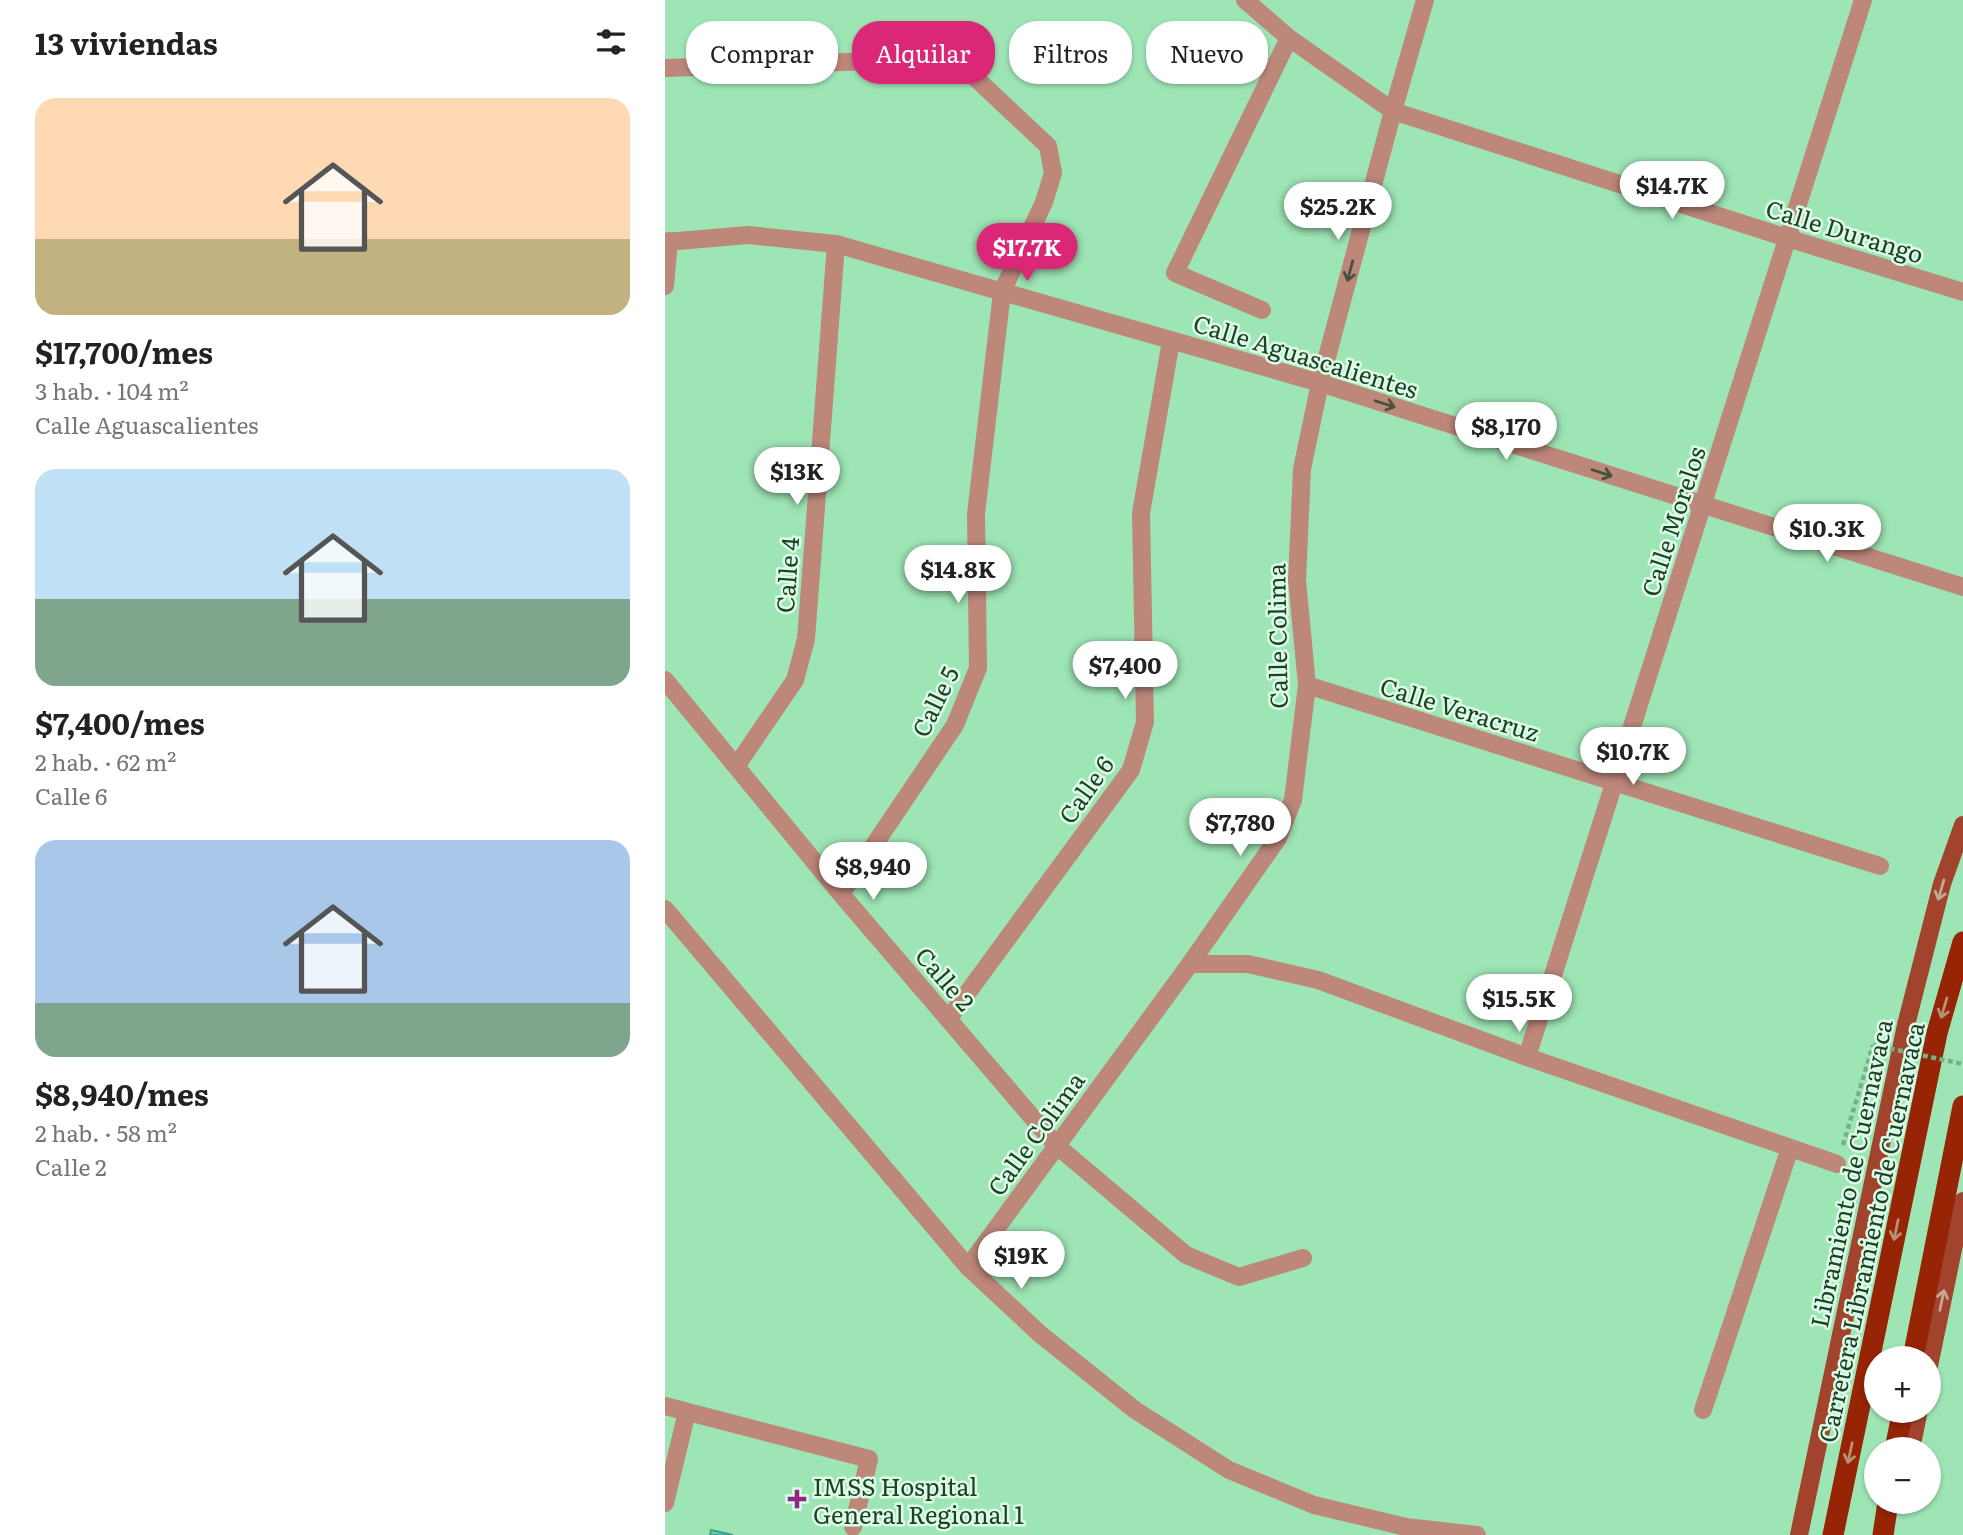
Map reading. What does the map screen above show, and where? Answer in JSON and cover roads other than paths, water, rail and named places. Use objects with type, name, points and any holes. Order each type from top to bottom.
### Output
[{"type":"highway","name":"Carretera Libramiento de Cuernavaca","points":[[1833,1535],[1937,1033],[1963,942]]},
{"type":"highway","points":[[1915,1346],[1963,1105]]},
{"type":"highway","points":[[1884,1535],[1887,1514]]},
{"type":"main road","name":"Libramiento de Cuernavaca","points":[[1799,1534],[1906,1025],[1942,884],[1963,825]]},
{"type":"main road","points":[[1933,1346],[1963,1201]]},
{"type":"main road","points":[[1884,1535],[1892,1514]]},
{"type":"street","name":"Calle Durango","points":[[1245,0],[1289,38],[1393,111],[1963,292]]},
{"type":"street","name":"Calle Colima","points":[[968,1267],[1190,964],[1277,838],[1293,800],[1307,685],[1297,580],[1302,469],[1320,383],[1425,0]]},
{"type":"street","name":"Calle Morelos","points":[[1527,1057],[1863,0]]},
{"type":"street","points":[[1262,310],[1175,273],[1289,38]]},
{"type":"street","name":"Calle 5","points":[[665,68],[934,59],[967,70],[1048,146],[1052,173],[1044,202],[1002,292],[976,514],[978,668],[955,725],[841,894]]},
{"type":"street","name":"Calle Aguascalientes","points":[[667,241],[748,235],[836,244],[1320,383],[1963,587]]},
{"type":"street","points":[[665,286],[667,241]]},
{"type":"street","name":"Calle 4","points":[[737,765],[796,680],[806,639],[836,244]]},
{"type":"street","name":"Calle 6","points":[[949,1018],[1131,770],[1145,722],[1141,513],[1171,341]]},
{"type":"street","name":"Calle 2","points":[[665,680],[841,894],[1056,1145],[1186,1255],[1239,1277],[1303,1258]]},
{"type":"street","name":"Calle Veracruz","points":[[1307,685],[1880,866]]},
{"type":"street","points":[[665,909],[968,1267],[1040,1334],[1135,1410],[1229,1470],[1314,1505],[1406,1527],[1477,1535]]},
{"type":"street","points":[[1190,964],[1248,964],[1318,980],[1527,1057],[1837,1164]]},
{"type":"street","points":[[1703,1410],[1790,1147]]},
{"type":"street","points":[[665,1406],[869,1460],[853,1527]]},
{"type":"street","points":[[665,1503],[687,1412]]},
{"type":"place","name":"IMSS Hospital General Regional 1","points":[[797,1499]]}]
